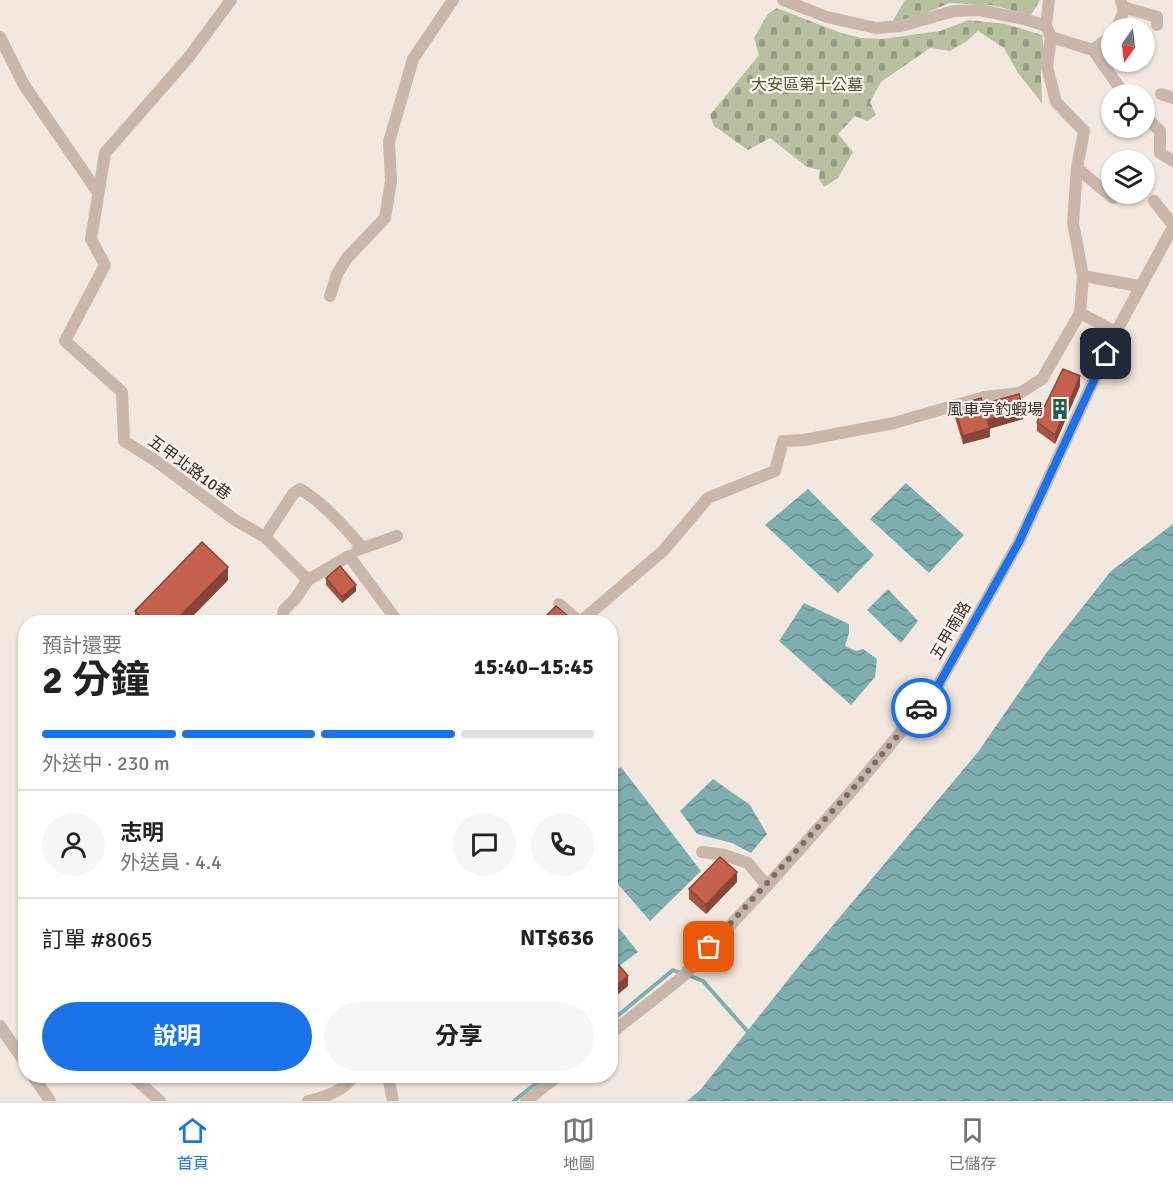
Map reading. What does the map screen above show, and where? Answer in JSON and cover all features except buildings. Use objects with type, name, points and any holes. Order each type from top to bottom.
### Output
[{"type":"street","name":"五甲北路10巷","points":[[231,0],[189,57],[105,153],[91,239],[105,265],[65,341],[122,392],[124,441],[235,520],[265,537],[308,580]]},
{"type":"street","points":[[330,296],[337,274],[347,258],[385,218],[391,181],[389,142],[413,59],[453,0]]},
{"type":"street","points":[[783,0],[827,17],[876,28],[901,26],[954,10],[979,10],[1048,31],[1094,50],[1117,84]]},
{"type":"street","points":[[588,615],[663,551],[708,498],[776,471],[783,441],[804,440],[894,423],[984,396],[1020,393],[1041,379],[1080,313],[1083,276],[1073,223],[1077,168],[1084,131],[1056,102],[1047,67],[1049,0]]},
{"type":"street","points":[[1122,4],[1157,17],[1157,25]]},
{"type":"street","points":[[0,38],[24,85],[97,191]]},
{"type":"street","points":[[1094,50],[1101,44]]},
{"type":"street","points":[[1155,126],[1160,131],[1160,153],[1173,161]]},
{"type":"street","points":[[1077,168],[1101,188]]},
{"type":"street","points":[[1155,203],[1172,233]]},
{"type":"street","name":"五甲南路","points":[[618,1028],[681,978],[857,784],[935,691],[1019,542],[1116,332],[1139,286],[1172,233]]},
{"type":"street","points":[[1083,276],[1139,286]]},
{"type":"street","points":[[1080,313],[1116,332]]},
{"type":"street","points":[[265,537],[292,494],[300,489],[313,496],[362,547]]},
{"type":"street","points":[[283,615],[284,610],[308,580],[362,547],[397,536]]},
{"type":"street","points":[[349,556],[393,615]]},
{"type":"street","points":[[560,604],[572,615]]},
{"type":"street","points":[[702,852],[724,855],[748,863],[766,886]]},
{"type":"street","points":[[0,1026],[18,1052]]},
{"type":"street","points":[[38,1083],[50,1101]]},
{"type":"street","points":[[140,1083],[160,1101]]},
{"type":"street","points":[[308,1101],[328,1097],[347,1083]]},
{"type":"street","points":[[389,1083],[393,1101]]},
{"type":"street","points":[[526,1101],[549,1083]]},
{"type":"green space","points":[[905,0],[1040,0],[1031,15],[990,5],[949,3],[913,19],[891,24]]},
{"type":"green space","name":"大安區第十公墓","points":[[777,8],[841,33],[861,38],[882,39],[940,31],[969,20],[1006,24],[1042,35],[1044,49],[1041,73],[1042,103],[1018,73],[1004,48],[978,31],[950,51],[930,48],[881,82],[870,102],[876,115],[867,121],[855,116],[838,134],[853,152],[838,178],[824,187],[819,179],[820,170],[807,167],[770,138],[748,150],[714,126],[710,115],[759,55],[754,38],[768,14]]},
{"type":"water","points":[[906,483],[964,535],[929,573],[870,519]]},
{"type":"water","points":[[808,489],[874,555],[838,593],[765,525]]},
{"type":"water","points":[[1173,524],[1173,1101],[687,1101],[701,1089],[803,961],[978,752],[1047,652],[1111,571]]},
{"type":"water","points":[[888,589],[918,621],[901,643],[867,610]]},
{"type":"water","points":[[804,603],[849,624],[845,646],[856,651],[863,649],[877,659],[875,677],[851,705],[779,641]]},
{"type":"water","points":[[621,767],[701,871],[650,921],[618,884],[618,769]]},
{"type":"water","points":[[713,779],[750,805],[767,834],[751,853],[732,843],[697,834],[680,811]]},
{"type":"water","points":[[618,927],[638,952],[618,967]]},
{"type":"waterway","points":[[618,1015],[673,970],[681,973]]},
{"type":"waterway","points":[[688,975],[703,981],[749,1033]]},
{"type":"waterway","points":[[514,1101],[536,1083]]},
{"type":"way so far","points":[[709,947],[857,784],[921,708]]},
{"type":"place","name":"風車亭釣蝦場","points":[[1060,409]]},
{"type":"route","points":[[921,708],[935,691],[1019,542],[1106,354]]}]
